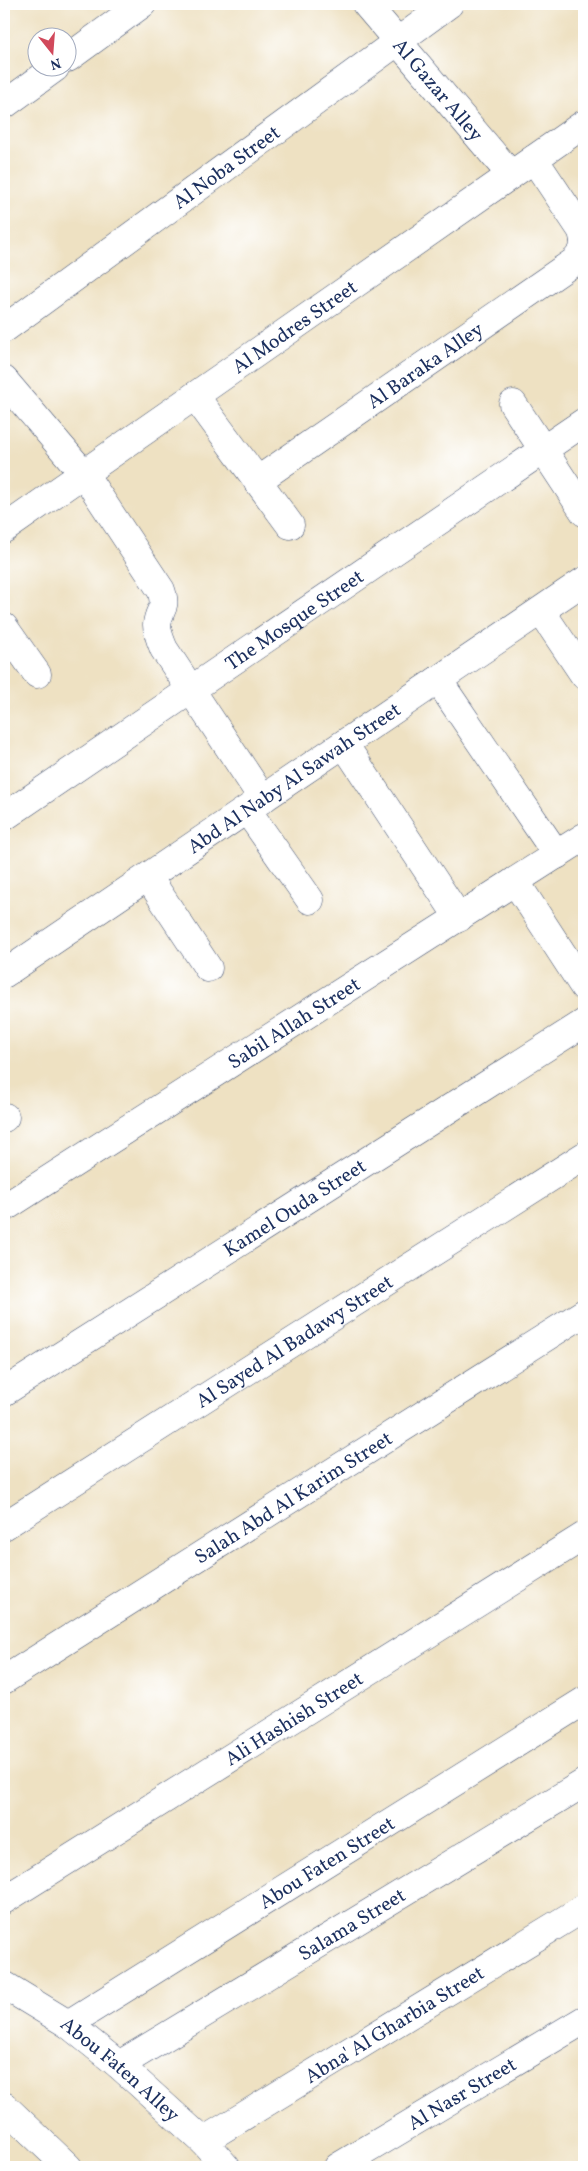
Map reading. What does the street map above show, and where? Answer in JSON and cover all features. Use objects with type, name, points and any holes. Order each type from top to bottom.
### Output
[{"type":"street","points":[[78,51],[142,4]]},
{"type":"street","name":"Al Gazar Alley","points":[[366,4],[511,175]]},
{"type":"street","name":"Al Noba Street","points":[[4,329],[450,4]]},
{"type":"street","points":[[4,105],[41,78]]},
{"type":"street","name":"Al Modres Street","points":[[4,529],[584,124]]},
{"type":"street","name":"Al Baraka Alley","points":[[257,481],[576,261],[583,251],[582,231],[534,159]]},
{"type":"street","points":[[4,380],[84,474],[161,590],[165,601],[157,624],[164,649],[191,690],[310,900]]},
{"type":"street","points":[[194,396],[290,525]]},
{"type":"street","points":[[513,404],[584,512]]},
{"type":"street","name":"The Mosque Street","points":[[4,817],[584,422]]},
{"type":"street","name":"Abd Al Naby Al Sawah Street","points":[[4,974],[584,581]]},
{"type":"street","points":[[541,611],[584,675]]},
{"type":"street","points":[[4,627],[37,674]]},
{"type":"street","points":[[438,680],[557,855]]},
{"type":"street","points":[[344,744],[459,918]]},
{"type":"street","name":"Sabil Allah Street","points":[[4,1208],[584,837]]},
{"type":"street","points":[[148,877],[208,968]]},
{"type":"street","points":[[515,881],[584,987]]},
{"type":"street","name":"Kamel Ouda Street","points":[[4,1392],[584,1023]]},
{"type":"street","name":"Al Sayed Al Badawy Street","points":[[4,1526],[584,1156]]},
{"type":"street","name":"Salah Abd Al Karim Street","points":[[4,1680],[584,1313]]},
{"type":"street","name":"Ali Hashish Street","points":[[4,1900],[584,1536]]},
{"type":"street","name":"Abou Faten Street","points":[[68,2024],[584,1702]]},
{"type":"street","name":"Salama Street","points":[[120,2065],[584,1783]]},
{"type":"street","name":"Abna' Al Gharbia Street","points":[[203,2141],[584,1908]]},
{"type":"street","name":"Abou Faten Alley","points":[[4,1985],[68,2024],[120,2065],[203,2141],[226,2167]]},
{"type":"street","name":"Al Nasr Street","points":[[338,2167],[584,2020]]},
{"type":"street","points":[[4,2106],[68,2167]]}]
